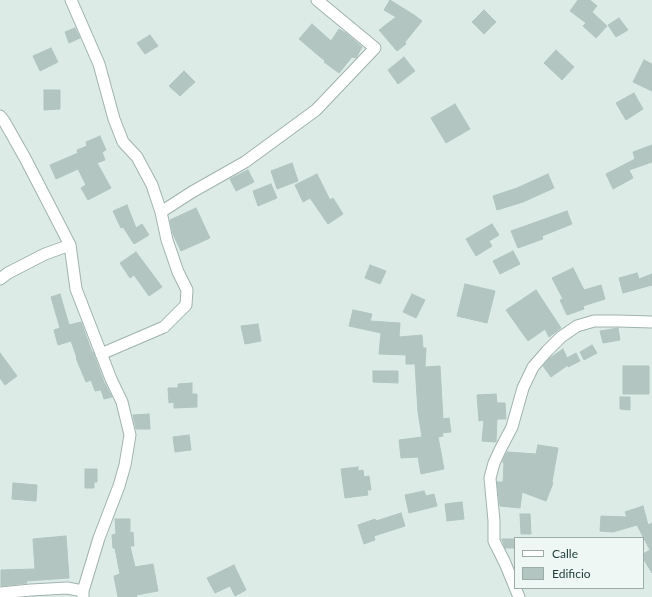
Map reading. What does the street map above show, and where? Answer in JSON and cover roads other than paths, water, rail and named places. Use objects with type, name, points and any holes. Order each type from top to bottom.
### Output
[{"type":"street","points":[[71,0],[99,64],[114,119],[123,142],[137,157],[152,185],[161,212],[169,246],[178,272],[187,290],[186,305],[164,326],[101,354]]},
{"type":"street","points":[[161,212],[244,162],[316,110],[375,48],[317,0]]},
{"type":"street","points":[[0,116],[25,158],[70,245],[76,289],[111,379],[122,402],[130,435],[125,465],[119,486],[99,538],[83,594],[67,588],[31,590],[0,594]]},
{"type":"street","points":[[0,279],[8,273],[45,254],[70,245]]},
{"type":"street","points":[[514,585],[494,541],[494,521],[490,478],[494,463],[512,427],[530,374],[547,351],[577,326],[594,321],[618,320],[652,322]]}]
